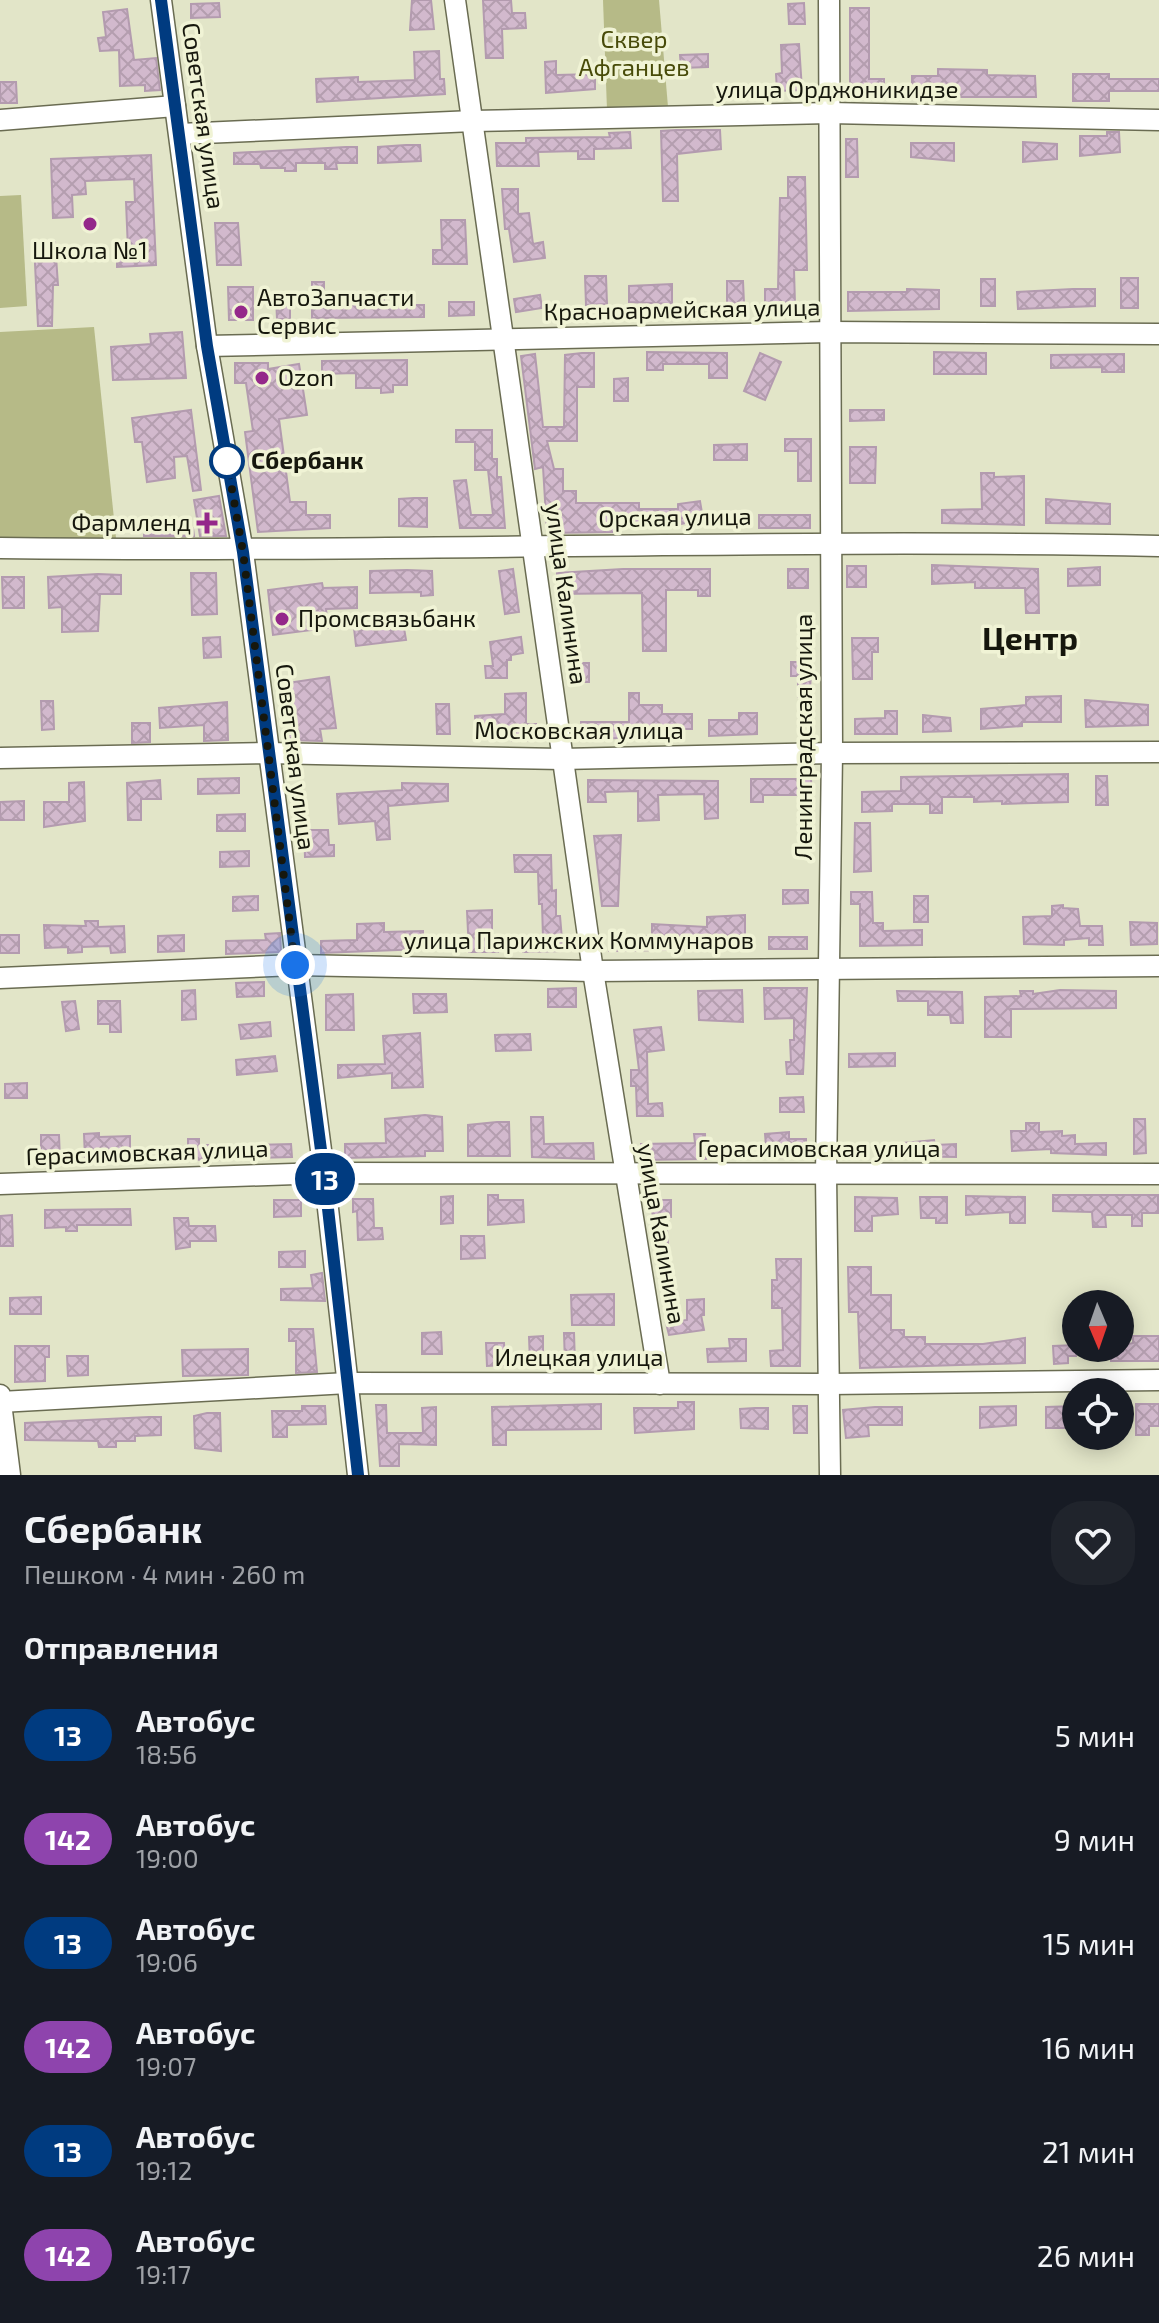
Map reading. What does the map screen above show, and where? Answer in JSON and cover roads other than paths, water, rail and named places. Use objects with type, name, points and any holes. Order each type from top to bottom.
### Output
[{"type":"street","name":"Советская улица","points":[[161,0],[207,346],[243,552],[324,1173],[358,1475]]},
{"type":"street","name":"улица Калинина","points":[[455,0],[593,971],[660,1384]]},
{"type":"street","name":"Ленинградская улица","points":[[829,0],[832,753],[826,1175],[830,1475]]},
{"type":"street","points":[[0,120],[175,106]]},
{"type":"street","name":"улица Орджоникидзе","points":[[180,134],[473,121],[830,113],[1159,120]]},
{"type":"street","name":"Красноармейская улица","points":[[207,346],[830,332],[1159,334]]},
{"type":"street","name":"Орская улица","points":[[0,548],[243,552],[830,542],[1159,546]]},
{"type":"street","name":"Московская улица","points":[[0,758],[268,753],[562,759],[832,753],[1159,752]]},
{"type":"street","name":"улица Парижских Коммунаров","points":[[0,978],[295,965],[593,971],[1159,966]]},
{"type":"street","name":"Герасимовская улица","points":[[0,1184],[324,1173],[624,1176],[1159,1174]]},
{"type":"street","name":"Илецкая улица","points":[[0,1402],[348,1383],[829,1384],[1159,1380]]},
{"type":"street","points":[[0,1395],[10,1475]]},
{"type":"place","name":"Школа №1","points":[[90,224]]},
{"type":"place","name":"АвтоЗапчасти Сервис","points":[[241,312]]},
{"type":"place","name":"Ozon","points":[[262,378]]},
{"type":"place","name":"Сбербанк","points":[[227,461]]},
{"type":"place","name":"Фармленд","points":[[207,523]]},
{"type":"place","name":"Промсвязьбанк","points":[[282,619]]},
{"type":"district","name":"Центр","points":[[1030,639]]},
{"type":"park label","name":"Сквер Афганцев","points":[[634,54]]}]
